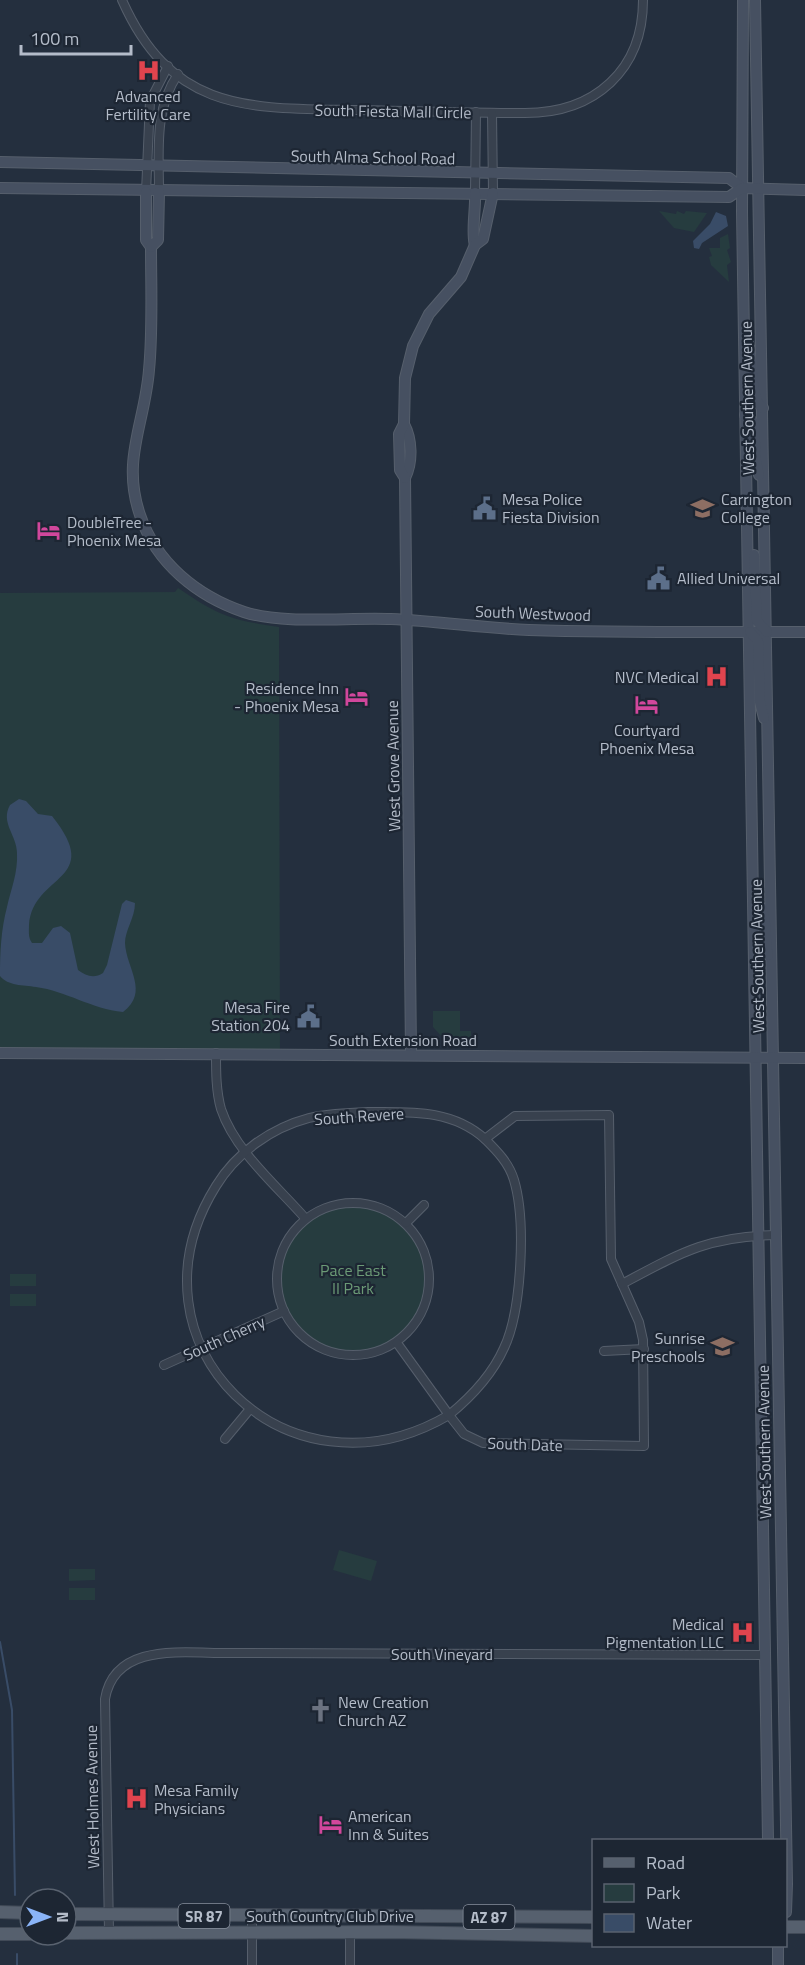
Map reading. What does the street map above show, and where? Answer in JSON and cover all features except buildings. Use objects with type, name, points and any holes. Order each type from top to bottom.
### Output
[{"type":"main road","name":"West Southern Avenue","points":[[743,0],[743,327],[760,1235],[768,1839]]},
{"type":"main road","name":"West Southern Avenue","points":[[755,0],[787,1898]]},
{"type":"main road","name":"South Alma School Road","points":[[0,162],[493,175],[729,178],[742,188],[805,190]]},
{"type":"main road","name":"South Alma School Road","points":[[0,188],[146,192],[492,193],[729,197],[742,188]]},
{"type":"main road","points":[[146,192],[146,240],[151,247],[158,240],[159,192]]},
{"type":"main road","name":"West Grove Avenue","points":[[475,193],[476,214],[472,237],[476,245]]},
{"type":"main road","name":"West Grove Avenue","points":[[411,1054],[405,478],[410,468],[409,434],[404,424],[407,364],[420,329],[429,314],[461,278],[476,245],[483,239],[492,193]]},
{"type":"main road","name":"South Westwood","points":[[151,247],[149,370],[131,469],[136,502],[144,527],[157,550],[183,579],[219,602],[260,616],[407,620],[530,630],[805,632]]},
{"type":"main road","points":[[743,327],[753,358],[754,397],[763,408]]},
{"type":"main road","points":[[745,415],[754,423],[756,461],[764,496]]},
{"type":"main road","points":[[748,543],[755,562],[758,621],[767,632]]},
{"type":"main road","points":[[750,632],[758,641],[760,702],[768,729]]},
{"type":"main road","points":[[752,798],[770,797]]},
{"type":"main road","points":[[754,906],[760,906],[763,910],[764,941],[772,974]]},
{"type":"main road","name":"South Extension Road","points":[[0,1053],[805,1058]]},
{"type":"main road","points":[[0,1912],[18,1912]]},
{"type":"main road","name":"South Country Club Drive","points":[[78,1914],[592,1917]]},
{"type":"main road","points":[[350,1916],[350,1933]]},
{"type":"main road","points":[[787,1928],[805,1928]]},
{"type":"main road","name":"South Country Club Drive","points":[[78,1933],[592,1936]]},
{"type":"main road","points":[[0,1934],[18,1934]]},
{"type":"main road","points":[[778,1947],[778,1965]]},
{"type":"street","name":"South Fiesta Mall Circle","points":[[122,0],[143,40],[168,66],[177,74],[222,99],[255,107],[492,113],[554,111],[586,100],[604,89],[623,71],[631,56],[640,27],[643,0]]},
{"type":"street","points":[[146,192],[150,101],[168,66]]},
{"type":"street","points":[[159,192],[160,112],[164,96],[177,74]]},
{"type":"street","name":"West Grove Avenue","points":[[475,193],[476,112]]},
{"type":"street","name":"West Grove Avenue","points":[[492,113],[492,193]]},
{"type":"street","points":[[216,1053],[216,1077],[221,1109],[246,1151],[305,1218]]},
{"type":"street","name":"South Revere","points":[[201,1348],[190,1306],[188,1278],[190,1251],[201,1214],[210,1195],[220,1179],[246,1151],[265,1137],[307,1119],[368,1112],[424,1113],[445,1116],[463,1123],[485,1139],[508,1166],[518,1194],[519,1287],[517,1308],[504,1348],[493,1368],[469,1398],[448,1415]]},
{"type":"street","points":[[485,1139],[515,1116],[609,1115],[611,1259],[639,1322],[644,1349],[604,1351]]},
{"type":"street","points":[[353,1202],[383,1208],[406,1223],[422,1247],[427,1260],[428,1289],[419,1317],[397,1343],[361,1355],[334,1353],[310,1341],[298,1331],[284,1311],[278,1289],[279,1262],[289,1237],[305,1218],[320,1209],[353,1202]]},
{"type":"street","points":[[406,1223],[424,1206]]},
{"type":"street","points":[[622,1284],[705,1243],[776,1235]]},
{"type":"street","name":"South Cherry","points":[[164,1365],[284,1311]]},
{"type":"street","name":"South Date","points":[[397,1343],[464,1434],[483,1443],[644,1446],[644,1349]]},
{"type":"street","points":[[201,1348],[220,1377],[250,1409],[279,1427],[315,1441],[355,1444],[397,1439],[448,1415]]},
{"type":"street","points":[[225,1439],[250,1409]]},
{"type":"street","name":"South Vineyard","points":[[122,1667],[136,1658],[151,1654],[766,1655]]},
{"type":"street","name":"West Holmes Avenue","points":[[110,1932],[105,1699],[111,1681],[122,1667]]},
{"type":"street","points":[[252,1916],[252,1965]]},
{"type":"street","points":[[350,1933],[350,1965]]},
{"type":"green space","points":[[659,211],[676,214],[677,211],[684,214],[686,211],[707,213],[694,232],[674,228]]},
{"type":"green space","points":[[728,234],[730,248],[727,250],[731,262],[727,265],[729,282],[711,265],[709,257],[712,256],[709,248],[720,248],[720,238]]},
{"type":"green space","points":[[178,588],[215,611],[249,622],[279,627],[280,1054],[0,1053],[0,593],[175,592]]},
{"type":"green space","points":[[433,1011],[460,1011],[460,1031],[471,1031],[471,1039],[444,1039],[433,1027]]},
{"type":"green space","name":"Pace East II Park","points":[[353,1206],[381,1212],[404,1228],[420,1251],[426,1279],[420,1307],[404,1330],[381,1346],[353,1352],[325,1346],[302,1330],[286,1307],[280,1279],[286,1251],[302,1228],[325,1212]]},
{"type":"green space","points":[[10,1274],[36,1274],[36,1286],[10,1286]]},
{"type":"green space","points":[[10,1294],[36,1294],[36,1306],[10,1306]]},
{"type":"green space","points":[[339,1550],[377,1561],[371,1581],[333,1570]]},
{"type":"green space","points":[[69,1569],[95,1569],[95,1580],[69,1581]]},
{"type":"green space","points":[[69,1588],[95,1588],[95,1600],[69,1600]]},
{"type":"water","points":[[716,212],[726,216],[728,226],[702,243],[699,249],[694,248],[693,241],[710,224]]},
{"type":"water","points":[[19,799],[26,801],[38,814],[52,816],[66,838],[71,854],[69,866],[62,876],[42,895],[33,908],[29,925],[29,937],[32,943],[42,943],[53,928],[61,926],[70,933],[78,970],[90,976],[100,975],[107,965],[122,904],[126,900],[135,903],[125,943],[136,988],[131,1004],[123,1012],[47,989],[11,983],[0,976],[3,924],[17,860],[7,811],[10,805]]},
{"type":"waterway","points":[[0,1642],[12,1710],[15,1895]]},
{"type":"waterway","points":[[17,1954],[17,1965]]},
{"type":"place","name":"Advanced Fertility Care","points":[[148,71]]},
{"type":"place","name":"Mesa Police Fiesta Division","points":[[484,508]]},
{"type":"place","name":"Carrington College","points":[[703,508]]},
{"type":"place","name":"DoubleTree - Phoenix Mesa","points":[[49,531]]},
{"type":"place","name":"Allied Universal","points":[[659,578]]},
{"type":"place","name":"NVC Medical","points":[[717,677]]},
{"type":"place","name":"Residence Inn - Phoenix Mesa","points":[[357,697]]},
{"type":"place","name":"Courtyard Phoenix Mesa","points":[[647,705]]},
{"type":"place","name":"Mesa Fire Station 204","points":[[308,1016]]},
{"type":"place","name":"Sunrise Preschools","points":[[723,1347]]},
{"type":"place","name":"Medical Pigmentation LLC","points":[[742,1633]]},
{"type":"place","name":"New Creation Church AZ","points":[[320,1711]]},
{"type":"place","name":"Mesa Family Physicians","points":[[136,1799]]},
{"type":"place","name":"American Inn & Suites","points":[[330,1825]]}]
